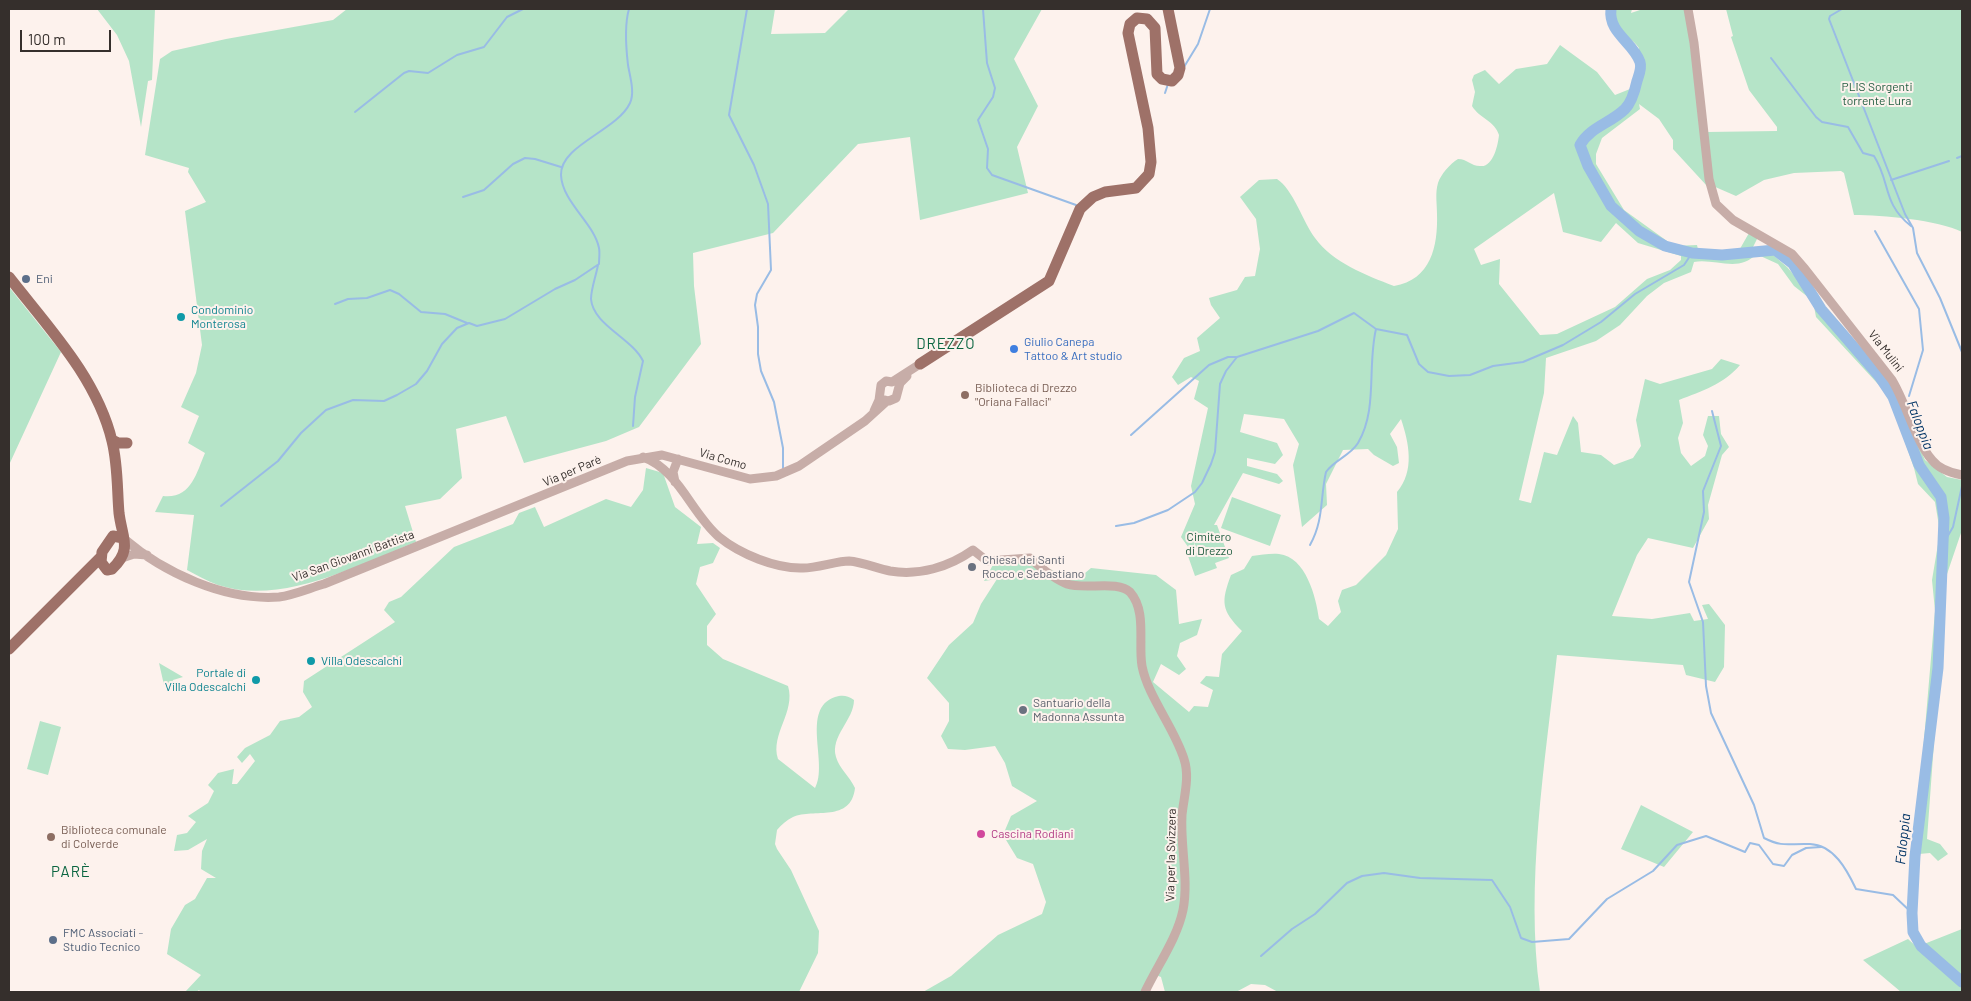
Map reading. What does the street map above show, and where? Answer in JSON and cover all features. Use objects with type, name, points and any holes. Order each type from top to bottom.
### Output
[{"type":"main road","points":[[920,364],[1049,281],[1073,222],[1087,202],[1105,192],[1131,190],[1145,180],[1152,162],[1148,128],[1128,30],[1130,24],[1137,18],[1151,21],[1155,28],[1157,74],[1162,80],[1172,81],[1178,75],[1180,68],[1168,9]]},
{"type":"main road","points":[[9,277],[74,361],[105,418],[117,465],[117,490],[126,546],[122,558],[112,569],[103,563]]},
{"type":"main road","points":[[112,440],[118,443],[127,443]]},
{"type":"main road","points":[[9,648],[22,637],[33,623],[86,575],[103,563],[117,490]]},
{"type":"main road","points":[[108,541],[116,535],[124,538]]},
{"type":"street","name":"Via Mulini","points":[[1688,9],[1694,43],[1712,194],[1722,211],[1792,254],[1892,380],[1902,395],[1931,460],[1947,471],[1962,475]]},
{"type":"street","points":[[895,385],[920,364]]},
{"type":"street","points":[[886,382],[895,385],[896,398],[883,399],[881,385],[886,382]]},
{"type":"street","name":"Via Como","points":[[643,457],[675,458],[750,479],[776,476],[799,466],[870,417],[883,399]]},
{"type":"street","points":[[643,457],[665,471],[675,482]]},
{"type":"street","name":"Via per Parè","points":[[510,510],[627,461],[643,457]]},
{"type":"street","points":[[665,471],[675,458]]},
{"type":"street","points":[[675,458],[675,482]]},
{"type":"street","name":"Via per la Svizzera","points":[[675,482],[720,537],[739,550],[780,566],[803,568],[848,561],[890,571],[919,573],[961,558],[972,550],[987,561],[1030,558],[1066,584],[1080,588],[1119,586],[1129,591],[1138,607],[1142,665],[1146,681],[1178,741],[1185,762],[1187,784],[1182,816],[1185,882],[1183,910],[1174,936],[1144,992]]},
{"type":"street","name":"Via San Giovanni Battista","points":[[124,538],[147,556],[198,583],[242,595],[280,597],[324,584],[510,510]]},
{"type":"street","points":[[122,558],[134,554],[147,556]]},
{"type":"green space","points":[[97,9],[155,9],[152,80],[148,81],[141,127],[129,61],[117,35]]},
{"type":"green space","points":[[347,9],[775,9],[771,34],[825,33],[849,9],[1042,9],[1014,59],[1038,106],[1017,147],[1028,193],[920,220],[910,137],[858,144],[773,233],[693,253],[694,286],[701,344],[639,427],[606,441],[524,463],[506,416],[456,429],[462,478],[440,499],[405,506],[416,542],[345,571],[293,587],[243,590],[218,585],[187,570],[194,515],[155,512],[163,496],[180,494],[191,484],[205,453],[188,443],[199,416],[181,407],[196,373],[202,345],[185,211],[206,202],[188,172],[189,168],[145,155],[160,59],[172,51],[226,39],[333,20]]},
{"type":"green space","name":"Cimitero di Drezzo","points":[[1614,9],[1632,9],[1631,13],[1643,9],[1686,9],[1707,186],[1673,149],[1673,140],[1659,119],[1639,104],[1640,109],[1602,138],[1596,154],[1596,164],[1624,210],[1674,246],[1697,245],[1699,254],[1722,256],[1737,254],[1749,233],[1758,237],[1753,247],[1772,254],[1787,267],[1889,384],[1902,407],[1925,460],[1947,477],[1962,480],[1962,530],[1946,577],[1927,839],[1940,844],[1948,854],[1938,861],[1930,853],[1919,854],[1921,775],[1935,611],[1932,580],[1940,532],[1935,502],[1918,484],[1889,396],[1816,317],[1813,301],[1794,286],[1778,264],[1756,254],[1750,260],[1735,264],[1694,262],[1691,272],[1664,283],[1647,296],[1620,325],[1596,341],[1546,358],[1544,393],[1519,500],[1531,503],[1544,452],[1557,455],[1573,416],[1578,423],[1581,452],[1601,455],[1614,465],[1633,458],[1641,446],[1636,420],[1645,379],[1660,384],[1712,369],[1721,359],[1740,365],[1720,382],[1679,400],[1683,423],[1678,438],[1681,453],[1691,466],[1705,456],[1708,446],[1703,435],[1708,416],[1719,416],[1721,434],[1729,447],[1722,455],[1708,505],[1709,519],[1693,548],[1648,538],[1637,555],[1612,616],[1652,619],[1690,613],[1694,621],[1708,619],[1702,605],[1709,604],[1725,625],[1724,667],[1715,682],[1686,675],[1683,665],[1557,655],[1538,824],[1535,909],[1536,951],[1540,992],[1278,992],[1265,985],[1251,984],[1236,992],[1165,992],[1161,977],[1153,974],[1145,992],[923,992],[951,976],[998,935],[1042,914],[1046,902],[1033,864],[1017,858],[1003,835],[1011,816],[1037,801],[1012,786],[1005,763],[995,746],[965,750],[948,749],[941,736],[949,721],[949,703],[927,678],[949,645],[973,623],[981,604],[997,579],[984,581],[994,563],[1021,559],[1078,579],[1091,568],[1156,575],[1176,590],[1179,624],[1202,619],[1197,635],[1180,643],[1177,656],[1186,669],[1179,675],[1161,664],[1153,682],[1189,712],[1194,706],[1208,707],[1213,690],[1200,683],[1206,676],[1219,677],[1222,654],[1242,631],[1230,617],[1225,605],[1225,599],[1231,575],[1244,569],[1252,556],[1279,554],[1296,562],[1308,579],[1319,619],[1328,626],[1341,612],[1338,601],[1342,590],[1356,585],[1386,555],[1398,529],[1397,492],[1403,484],[1409,457],[1401,419],[1390,434],[1397,447],[1399,463],[1393,466],[1374,455],[1368,449],[1343,450],[1326,484],[1327,505],[1302,527],[1293,465],[1299,444],[1284,419],[1244,414],[1240,432],[1277,443],[1283,455],[1275,464],[1247,458],[1247,466],[1277,474],[1283,481],[1279,484],[1243,473],[1214,525],[1217,525],[1229,558],[1215,563],[1217,568],[1195,576],[1188,556],[1198,552],[1194,542],[1195,550],[1191,551],[1181,537],[1195,504],[1191,486],[1208,408],[1194,399],[1199,381],[1191,377],[1178,385],[1172,377],[1184,358],[1200,351],[1197,338],[1220,318],[1211,305],[1209,298],[1237,290],[1245,277],[1255,276],[1260,249],[1256,219],[1240,197],[1259,180],[1277,179],[1288,190],[1322,247],[1351,267],[1372,277],[1394,286],[1407,282],[1424,269],[1434,249],[1439,180],[1449,166],[1458,159],[1477,166],[1485,166],[1491,160],[1496,150],[1499,135],[1497,130],[1472,106],[1475,92],[1472,80],[1474,75],[1485,70],[1499,84],[1516,69],[1547,64],[1560,45],[1597,72],[1615,95],[1630,89],[1636,96],[1639,48],[1634,42],[1618,31],[1614,20]],"holes":[[[1554,193],[1563,232],[1601,242],[1616,223],[1638,243],[1681,256],[1681,260],[1670,270],[1647,279],[1615,307],[1557,334],[1540,335],[1499,284],[1500,259],[1481,265],[1474,249]]]},
{"type":"green space","name":"PLIS Sorgenti torrente Lura","points":[[1726,9],[1962,9],[1962,232],[1925,221],[1854,215],[1844,173],[1841,171],[1794,173],[1764,180],[1736,196],[1713,186],[1707,132],[1777,131],[1777,127],[1749,90],[1731,37],[1733,36]]},
{"type":"green space","points":[[9,287],[61,352],[9,465]]},
{"type":"green space","points":[[646,468],[663,473],[675,507],[701,527],[697,544],[713,543],[720,548],[713,563],[700,567],[696,584],[716,614],[707,626],[707,645],[723,659],[788,686],[789,705],[777,741],[778,759],[815,788],[819,765],[817,725],[819,713],[825,703],[835,697],[844,696],[854,700],[850,714],[836,742],[835,749],[837,761],[855,788],[852,799],[847,806],[839,810],[793,817],[777,830],[775,844],[777,849],[791,870],[819,931],[818,953],[799,992],[201,992],[199,990],[196,992],[185,992],[201,975],[167,954],[171,929],[185,905],[195,899],[207,878],[216,878],[201,869],[202,851],[207,839],[188,850],[174,851],[177,835],[187,833],[196,822],[188,816],[208,803],[214,791],[208,785],[218,773],[234,769],[232,784],[237,784],[255,761],[250,754],[242,763],[237,757],[245,748],[270,735],[280,721],[299,717],[312,707],[303,692],[304,681],[395,622],[384,610],[389,602],[401,597],[454,547],[513,524],[519,513],[535,507],[544,527],[606,499],[631,507],[643,490]]},
{"type":"green space","points":[[1232,497],[1281,515],[1270,546],[1221,528]]},
{"type":"green space","points":[[159,663],[183,677],[173,680],[171,688],[164,685]]},
{"type":"green space","points":[[40,721],[61,727],[48,775],[27,769]]},
{"type":"green space","points":[[1641,805],[1693,832],[1664,867],[1621,849]]},
{"type":"green space","points":[[1962,929],[1962,976],[1924,944]]},
{"type":"green space","points":[[1908,939],[1962,988],[1962,992],[1901,992],[1863,960]]},
{"type":"waterway","points":[[355,112],[404,73],[409,71],[428,73],[457,55],[484,47],[507,17],[523,9]]},
{"type":"waterway","points":[[221,506],[278,461],[301,433],[326,410],[353,400],[384,401],[397,395],[416,384],[427,371],[442,344],[457,328],[469,323],[477,326],[505,319],[555,289],[575,280],[599,264],[599,250],[596,239],[567,194],[561,175],[563,164],[570,155],[579,146],[614,122],[630,103],[632,89],[626,37],[629,9]]},
{"type":"waterway","points":[[747,9],[729,115],[754,165],[768,204],[771,270],[757,294],[755,305],[758,327],[758,354],[761,371],[774,402],[783,448],[783,468]]},
{"type":"waterway","points":[[983,9],[987,63],[995,88],[993,97],[978,120],[988,149],[987,168],[992,175],[1076,205]]},
{"type":"waterway","points":[[1184,67],[1198,44],[1210,9]]},
{"type":"waterway","name":"Faloppia","points":[[1611,9],[1613,25],[1637,55],[1641,64],[1640,72],[1630,103],[1619,114],[1589,134],[1580,145],[1588,166],[1611,206],[1639,231],[1665,246],[1692,253],[1722,255],[1775,250],[1793,264],[1821,309],[1879,376],[1893,397],[1919,465],[1941,497],[1944,518],[1938,668],[1915,856],[1912,913],[1913,932],[1921,946],[1962,982]]},
{"type":"waterway","points":[[1842,9],[1830,16],[1829,19],[1905,214],[1913,228],[1917,253],[1940,298],[1962,352]]},
{"type":"waterway","points":[[1771,58],[1816,117],[1822,122],[1848,127],[1863,153],[1874,156],[1895,209],[1911,226]]},
{"type":"waterway","points":[[1165,93],[1168,84]]},
{"type":"waterway","points":[[1957,158],[1962,156]]},
{"type":"waterway","points":[[463,197],[484,190],[513,164],[525,158],[561,167]]},
{"type":"waterway","points":[[1891,180],[1949,161]]},
{"type":"waterway","points":[[1875,231],[1919,309],[1923,350],[1909,396]]},
{"type":"waterway","points":[[1116,526],[1134,523],[1168,510],[1195,492],[1202,483],[1215,452],[1220,384],[1226,371],[1237,357],[1318,331],[1354,313],[1376,329],[1407,335],[1419,364],[1428,372],[1449,376],[1470,375],[1493,366],[1523,362],[1563,345],[1601,322],[1635,294],[1684,265],[1692,253]]},
{"type":"waterway","points":[[598,265],[591,295],[593,308],[605,324],[631,345],[643,361],[635,397],[633,426]]},
{"type":"waterway","points":[[335,304],[348,299],[367,298],[390,290],[399,294],[421,312],[445,314],[467,323]]},
{"type":"waterway","points":[[1310,545],[1320,518],[1326,472],[1355,447],[1364,430],[1370,402],[1373,343],[1376,329]]},
{"type":"waterway","points":[[1131,435],[1209,365],[1228,357],[1236,357]]},
{"type":"waterway","points":[[1712,411],[1721,446],[1703,491],[1704,512],[1689,582],[1703,622],[1706,686],[1711,713],[1754,805],[1764,838],[1782,844],[1810,844],[1826,849],[1839,860],[1856,889],[1893,895],[1912,913]]},
{"type":"waterway","points":[[1943,544],[1953,527],[1962,486]]},
{"type":"waterway","points":[[1261,956],[1292,929],[1315,914],[1347,883],[1362,876],[1384,873],[1420,878],[1492,880],[1510,907],[1521,938],[1532,942],[1569,939],[1607,899],[1653,871],[1677,845],[1706,836],[1745,852],[1750,843],[1759,845],[1773,864],[1784,866],[1792,855],[1806,848],[1821,847]]},
{"type":"place","name":"Eni","points":[[26,279]]},
{"type":"place","name":"Condominio Monterosa","points":[[181,317]]},
{"type":"place","name":"Giulio Canepa Tattoo & Art studio","points":[[1014,349]]},
{"type":"place","name":"Biblioteca di Drezzo \"Oriana Fallaci\"","points":[[965,395]]},
{"type":"place","name":"Chiesa dei Santi Rocco e Sebastiano","points":[[972,567]]},
{"type":"place","name":"Villa Odescalchi","points":[[311,661]]},
{"type":"place","name":"Portale di Villa Odescalchi","points":[[256,680]]},
{"type":"place","name":"Santuario della Madonna Assunta","points":[[1023,710]]},
{"type":"place","name":"Cascina Rodiani","points":[[981,834]]},
{"type":"place","name":"Biblioteca comunale di Colverde","points":[[51,837]]},
{"type":"place","name":"FMC Associati - Studio Tecnico","points":[[53,940]]},
{"type":"district","name":"DREZZO","points":[[946,344]]},
{"type":"district","name":"PARÈ","points":[[71,872]]}]
